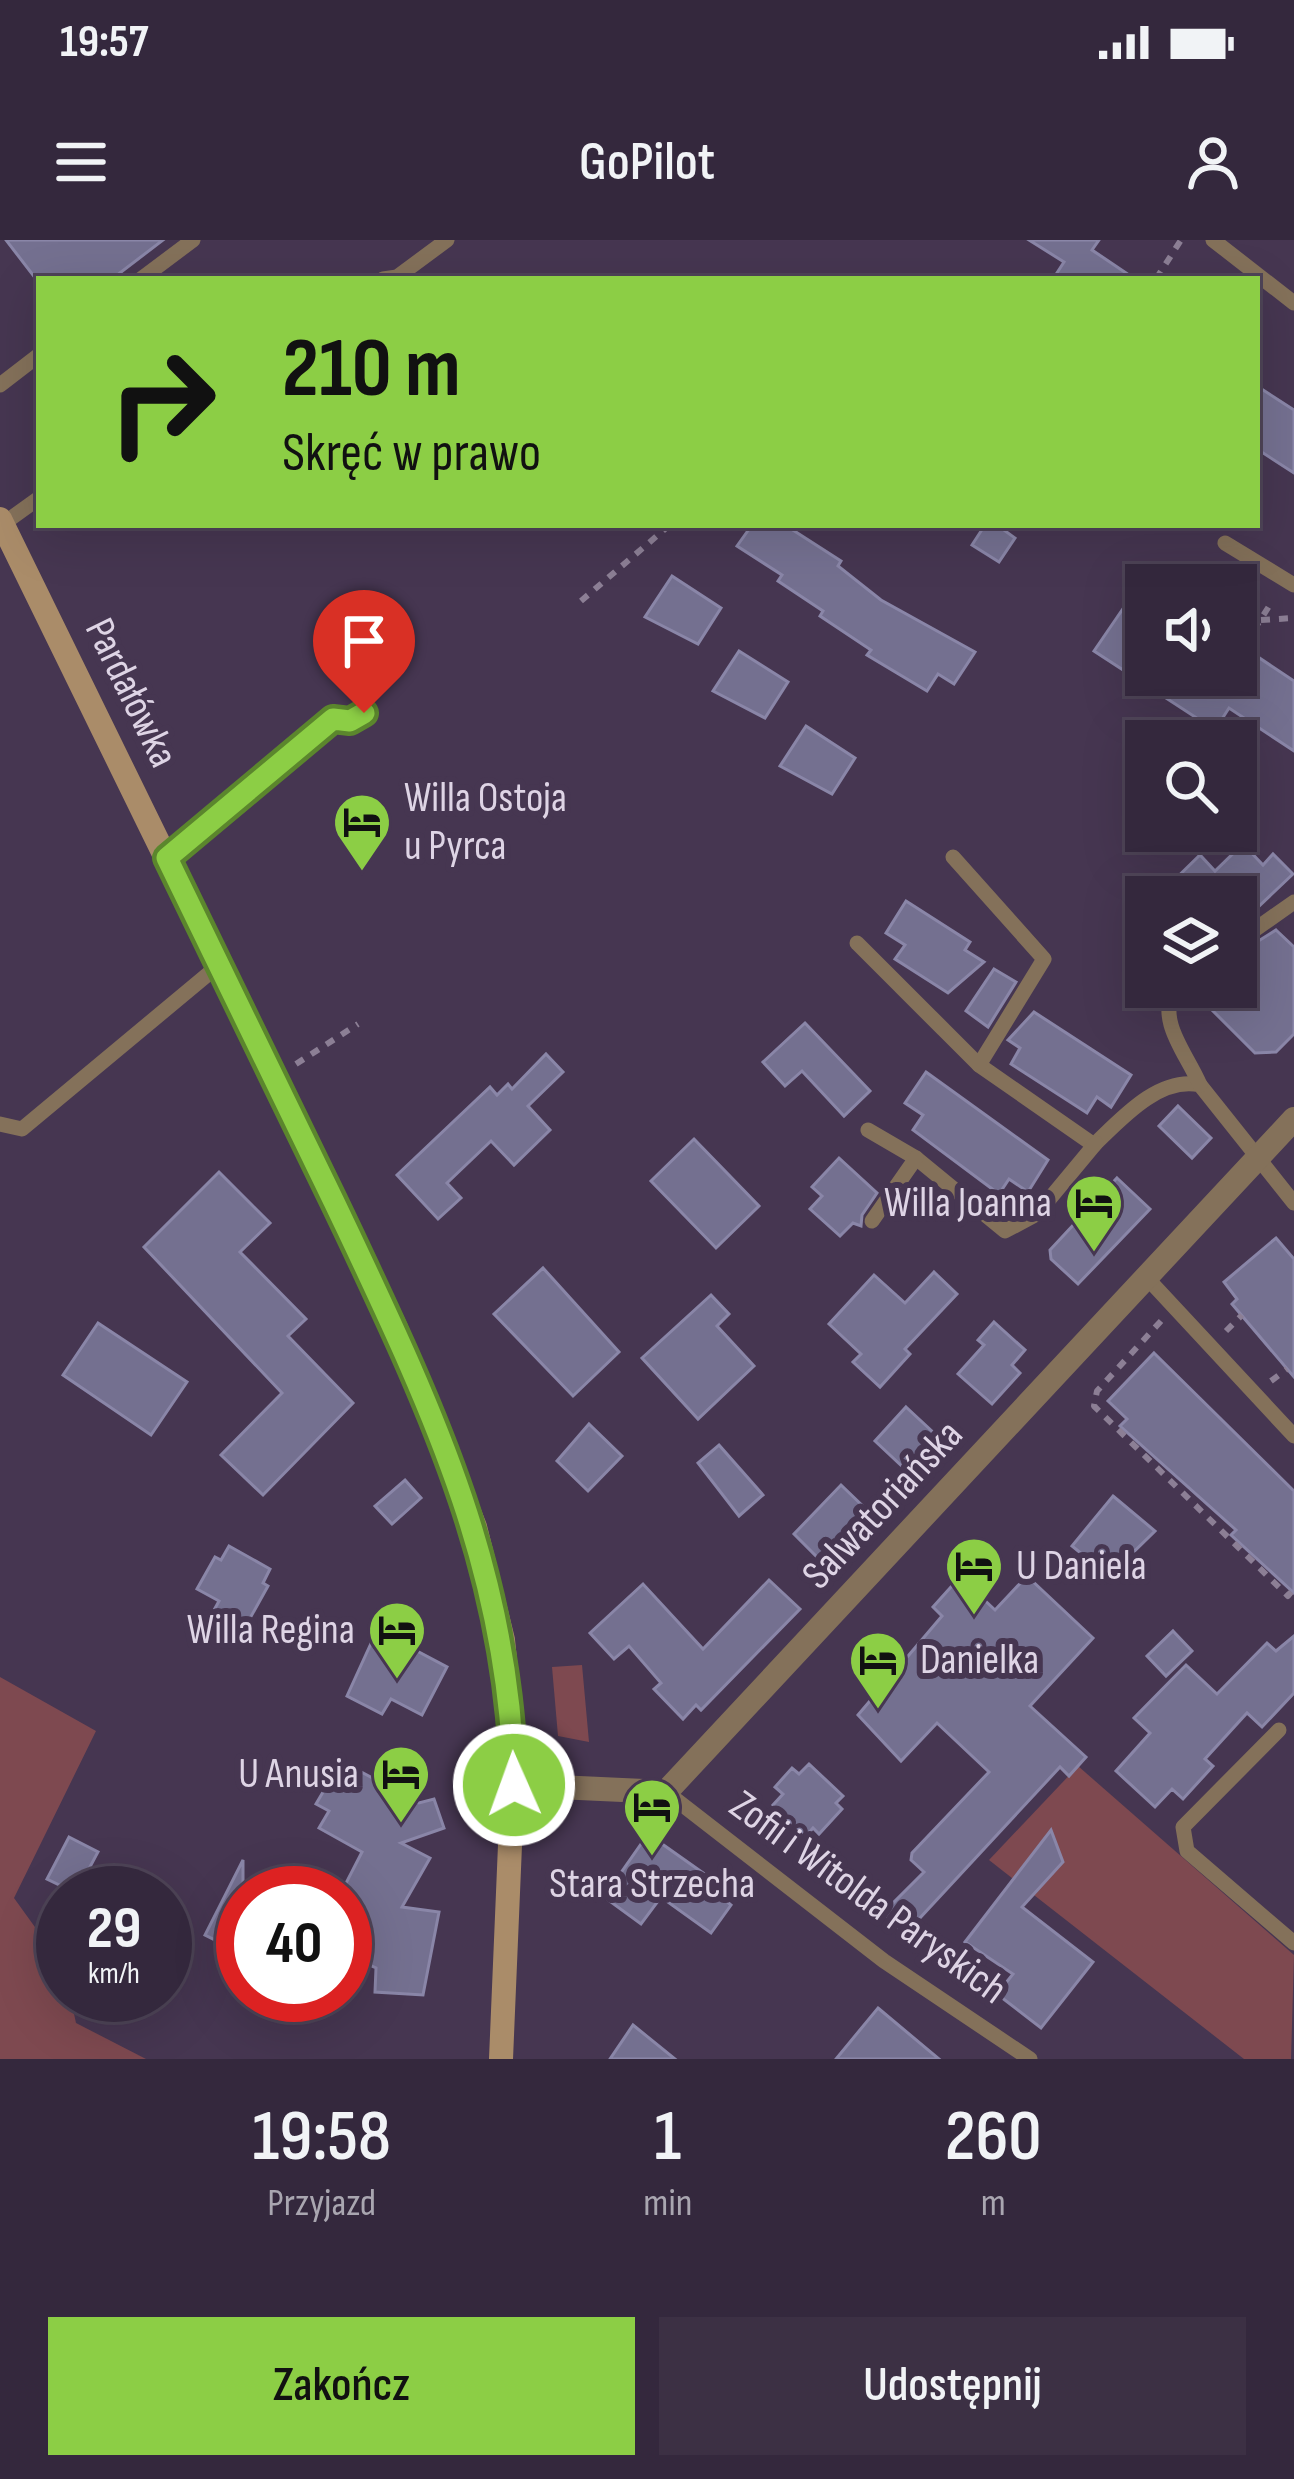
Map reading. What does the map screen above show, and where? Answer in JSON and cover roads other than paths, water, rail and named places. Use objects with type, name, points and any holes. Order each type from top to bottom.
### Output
[{"type":"street","name":"Pardałówka","points":[[1,521],[396,1328],[463,1491],[503,1640],[514,1785],[501,2059]]},
{"type":"street","name":"Salwatoriańska","points":[[666,1792],[1294,1119]]},
{"type":"street","points":[[514,1785],[666,1792]]},
{"type":"lane","points":[[145,276],[193,240]]},
{"type":"lane","points":[[398,276],[447,240]]},
{"type":"lane","points":[[1213,240],[1259,276]]},
{"type":"lane","points":[[1260,277],[1294,304]]},
{"type":"lane","points":[[0,385],[36,358]]},
{"type":"lane","points":[[1,521],[36,500]]},
{"type":"lane","points":[[1225,543],[1290,582]]},
{"type":"lane","points":[[167,858],[333,719],[350,721],[364,713]]},
{"type":"lane","points":[[953,857],[1044,959],[979,1065]]},
{"type":"lane","points":[[1257,929],[1294,902]]},
{"type":"lane","points":[[857,943],[979,1065],[1096,1144]]},
{"type":"lane","points":[[0,1124],[22,1129],[219,965]]},
{"type":"lane","points":[[1168,1008],[1170,1027],[1200,1085],[1294,1203]]},
{"type":"lane","points":[[868,1130],[916,1158],[1005,1231],[1037,1214],[1096,1144],[1151,1096],[1173,1084],[1200,1085]]},
{"type":"lane","points":[[872,1221],[916,1158]]},
{"type":"lane","points":[[1148,1279],[1294,1436]]},
{"type":"lane","points":[[1280,1730],[1183,1827],[1187,1851],[1294,1943]]},
{"type":"lane","name":"Zofii i Witolda Paryskich","points":[[666,1792],[884,1961],[1030,2059]]},
{"type":"place","name":"Willa Ostoja u Pyrca","points":[[362,873]]},
{"type":"place","name":"Willa Joanna","points":[[1094,1254]]},
{"type":"place","name":"U Daniela","points":[[974,1617]]},
{"type":"place","name":"Willa Regina","points":[[397,1681]]},
{"type":"place","name":"Danielka","points":[[878,1711]]},
{"type":"place","name":"U Anusia","points":[[401,1825]]},
{"type":"place","name":"Stara Strzecha","points":[[652,1858]]}]
